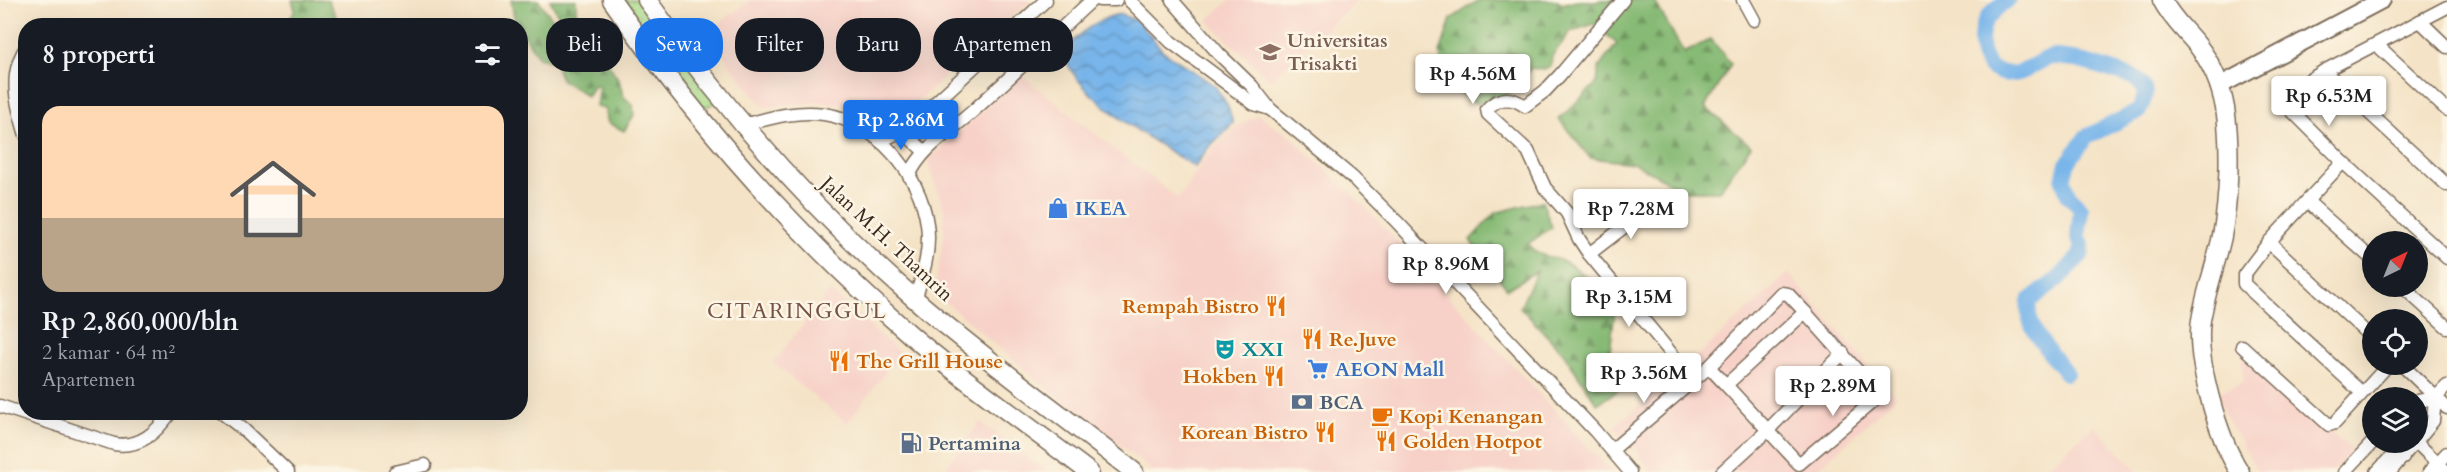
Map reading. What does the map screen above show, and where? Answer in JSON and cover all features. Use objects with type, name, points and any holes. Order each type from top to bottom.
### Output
[{"type":"main road","points":[[612,0],[655,63],[724,147],[812,244],[915,339],[1089,472]]},
{"type":"main road","name":"Jalan M.H. Thamrin","points":[[647,0],[761,147],[825,215],[915,300],[1134,472]]},
{"type":"main road","points":[[2162,0],[2205,56],[2219,86],[2225,108],[2227,183],[2222,234],[2201,322],[2203,362],[2212,406],[2220,435],[2240,472]]},
{"type":"main road","points":[[724,147],[714,132],[710,119],[710,112],[714,110],[720,110],[746,139],[761,147]]},
{"type":"street","points":[[880,141],[907,129],[1046,0]]},
{"type":"street","points":[[909,176],[915,162],[924,151],[972,112],[1092,0]]},
{"type":"street","points":[[1099,0],[1116,0]]},
{"type":"street","points":[[1129,0],[1179,48],[1254,104],[1270,109]]},
{"type":"street","points":[[1172,0],[1219,54],[1252,86],[1270,109],[1313,143],[1366,191],[1612,450],[1630,472]]},
{"type":"street","points":[[1623,0],[1545,91],[1525,106],[1515,99],[1504,99],[1487,109],[1488,114],[1528,151],[1545,188],[1567,213],[1589,254],[1694,381]]},
{"type":"street","points":[[1743,0],[1754,20]]},
{"type":"street","points":[[2219,86],[2382,0]]},
{"type":"street","points":[[2447,7],[2324,71],[2290,92],[2287,98],[2292,111],[2343,162],[2447,258]]},
{"type":"street","points":[[2420,21],[2447,46]]},
{"type":"street","points":[[2376,44],[2447,110]]},
{"type":"street","points":[[18,64],[15,92],[18,104]]},
{"type":"street","points":[[2324,71],[2447,185]]},
{"type":"street","points":[[743,125],[780,116],[812,113],[827,115],[857,126],[880,141],[901,162],[919,194],[927,223],[927,264],[915,300]]},
{"type":"street","points":[[907,129],[912,140],[924,151]]},
{"type":"street","points":[[2242,346],[2329,425],[2335,423],[2362,393],[2244,284],[2244,274],[2269,242],[2343,162]]},
{"type":"street","points":[[2307,201],[2362,250]]},
{"type":"street","points":[[1589,254],[1655,203]]},
{"type":"street","points":[[2269,242],[2362,329]]},
{"type":"street","points":[[1612,450],[1709,368],[1781,292],[1788,294],[1843,353],[1876,390],[1877,398],[1798,468],[1796,462],[1709,368]]},
{"type":"street","points":[[2414,297],[2447,327]]},
{"type":"street","points":[[1726,385],[1805,312]]},
{"type":"street","points":[[1722,472],[1767,431],[1843,353]]},
{"type":"street","points":[[2368,387],[2379,375]]},
{"type":"street","points":[[2412,375],[2447,408]]},
{"type":"street","points":[[2428,427],[2433,421],[2436,398],[2447,386]]},
{"type":"street","points":[[2428,399],[2436,398]]},
{"type":"street","points":[[0,406],[18,412]]},
{"type":"street","points":[[42,420],[114,444],[127,446],[141,442],[164,420]]},
{"type":"street","points":[[231,420],[288,472]]},
{"type":"street","points":[[2345,472],[2364,453]]},
{"type":"street","points":[[2354,472],[2371,453]]},
{"type":"street","points":[[2377,472],[2388,460],[2400,453]]},
{"type":"street","points":[[2390,472],[2405,453]]},
{"type":"street","points":[[2419,453],[2438,469],[2447,453]]},
{"type":"street","points":[[395,472],[425,465]]},
{"type":"shaded area","points":[[751,0],[1031,0],[1011,18],[933,18],[933,72],[950,72],[887,128],[857,108],[818,102],[763,107],[736,72],[824,72],[824,18],[735,18],[735,71],[723,55],[723,21]]},
{"type":"shaded area","name":"Universitas Trisakti","points":[[1230,0],[1358,0],[1270,80],[1207,21]]},
{"type":"shaded area","points":[[1021,75],[1178,199],[1209,153],[1235,128],[1258,115],[1292,138],[1368,210],[1612,472],[1154,472],[1043,385],[942,299],[936,281],[944,233],[944,208],[927,161]]},
{"type":"shaded area","points":[[1788,273],[1896,397],[1814,472],[1651,472],[1638,452],[1613,427],[1668,383]]},
{"type":"shaded area","points":[[830,291],[900,353],[847,423],[773,363]]},
{"type":"shaded area","points":[[2241,350],[2352,450],[2332,472],[2258,472],[2224,413],[2219,392],[2243,383]]},
{"type":"shaded area","points":[[980,422],[1047,472],[942,472]]},
{"type":"shaded area","points":[[2094,425],[2138,472],[2042,472]]},
{"type":"green space","points":[[292,0],[328,0],[337,18],[290,18],[295,10]]},
{"type":"green space","points":[[511,0],[538,0],[552,18],[546,18],[546,60],[538,57],[528,41],[528,18],[514,18]]},
{"type":"green space","points":[[550,0],[576,0],[577,18],[560,18]]},
{"type":"green space","points":[[617,0],[640,0],[654,18],[635,18],[635,23]]},
{"type":"green space","points":[[1479,0],[1558,0],[1562,4],[1600,0],[1654,0],[1684,53],[1711,39],[1731,64],[1705,107],[1751,146],[1719,191],[1684,191],[1634,163],[1590,158],[1559,119],[1597,83],[1599,67],[1617,44],[1594,24],[1571,31],[1552,56],[1551,65],[1544,70],[1531,68],[1510,94],[1477,104],[1444,83],[1440,53],[1451,19]]},
{"type":"green space","points":[[558,72],[614,72],[619,80],[623,96],[633,105],[634,115],[624,131],[608,123],[605,109],[596,106],[599,86],[594,85],[587,96],[559,76]]},
{"type":"green space","points":[[673,72],[694,72],[717,102],[706,107],[706,115]]},
{"type":"green space","points":[[1542,201],[1552,227],[1528,244],[1538,253],[1563,261],[1583,274],[1615,309],[1610,352],[1628,384],[1597,404],[1564,354],[1520,307],[1537,271],[1507,289],[1470,240],[1495,213]]},
{"type":"water","points":[[1121,14],[1139,22],[1162,50],[1215,86],[1228,106],[1233,123],[1207,149],[1195,167],[1119,117],[1082,85],[1073,72],[1073,42],[1097,23]]},
{"type":"waterway","points":[[2008,0],[1989,16],[1983,28],[1982,50],[1991,68],[2007,74],[2016,74],[2043,60],[2066,58],[2133,77],[2142,85],[2145,92],[2139,111],[2086,137],[2067,164],[2063,180],[2068,195],[2081,209],[2078,237],[2082,245],[2081,255],[2059,278],[2029,301],[2028,311],[2034,330],[2066,373]]},
{"type":"place","name":"Universitas Trisakti","points":[[1270,52]]},
{"type":"place","name":"IKEA","points":[[1058,208]]},
{"type":"place","name":"Rempah Bistro","points":[[1276,306]]},
{"type":"place","name":"Re.Juve","points":[[1312,339]]},
{"type":"place","name":"XXI","points":[[1225,349]]},
{"type":"place","name":"The Grill House","points":[[839,361]]},
{"type":"place","name":"AEON Mall","points":[[1318,369]]},
{"type":"place","name":"Hokben","points":[[1274,376]]},
{"type":"place","name":"BCA","points":[[1302,402]]},
{"type":"place","name":"Kopi Kenangan","points":[[1382,416]]},
{"type":"place","name":"Korean Bistro","points":[[1325,432]]},
{"type":"place","name":"Golden Hotpot","points":[[1386,441]]},
{"type":"place","name":"Pertamina","points":[[911,443]]},
{"type":"district","name":"CITARINGGUL","points":[[797,311]]}]
